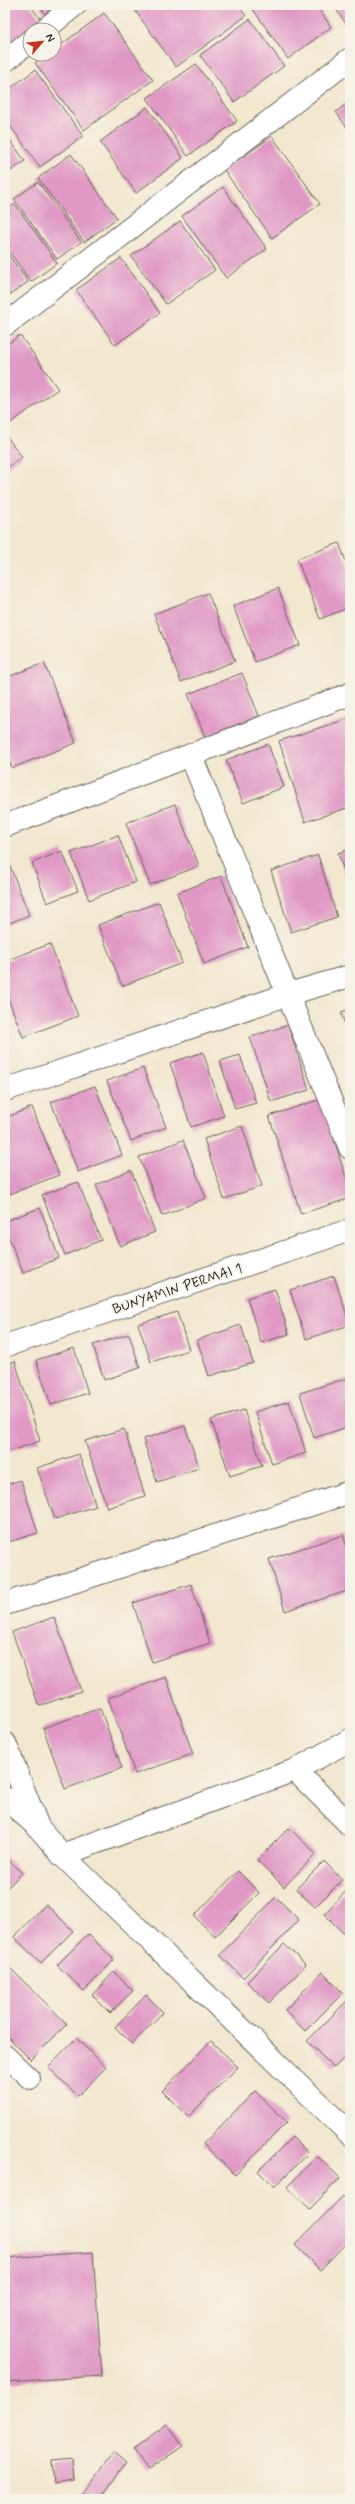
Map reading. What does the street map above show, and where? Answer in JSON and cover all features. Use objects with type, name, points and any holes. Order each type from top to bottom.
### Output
[{"type":"street","points":[[54,22],[75,5]]},
{"type":"street","points":[[5,62],[22,48]]},
{"type":"street","points":[[5,325],[350,59]]},
{"type":"street","points":[[5,826],[350,694]]},
{"type":"street","points":[[191,756],[289,994],[350,1148]]},
{"type":"street","points":[[5,1090],[289,994],[350,976]]},
{"type":"street","name":"BUNYAMIN PERMAI 1","points":[[5,1346],[350,1230]]},
{"type":"street","points":[[5,1604],[350,1492]]},
{"type":"street","points":[[62,1855],[295,1770],[350,1740]]},
{"type":"street","points":[[5,1742],[38,1827]]},
{"type":"street","points":[[295,1770],[350,1825]]},
{"type":"street","points":[[5,1798],[38,1827],[62,1855],[350,2134]]},
{"type":"lane","points":[[5,2054],[30,2079]]},
{"type":"building","points":[[5,5],[30,5],[41,20],[38,22],[22,22],[22,34],[6,46]]},
{"type":"building","points":[[39,5],[56,5],[45,14]]},
{"type":"building","points":[[131,5],[238,5],[246,16],[176,67]]},
{"type":"building","points":[[256,5],[316,5],[331,27],[288,59],[252,8]]},
{"type":"building","points":[[333,5],[350,5],[349,28]]},
{"type":"building","points":[[104,13],[153,80],[84,130],[35,63],[62,62],[62,44]]},
{"type":"building","points":[[250,19],[284,66],[234,102],[200,55]]},
{"type":"building","points":[[196,64],[237,121],[188,156],[147,98]]},
{"type":"building","points":[[35,70],[83,136],[40,167],[5,119],[5,92]]},
{"type":"building","points":[[350,101],[350,132],[336,112]]},
{"type":"building","points":[[147,107],[183,158],[136,193],[100,142]]},
{"type":"building","points":[[5,133],[25,161],[5,175]]},
{"type":"building","points":[[272,136],[320,204],[272,238],[224,170]]},
{"type":"building","points":[[71,154],[117,218],[84,242],[38,178]]},
{"type":"building","points":[[38,182],[81,242],[57,259],[14,199]]},
{"type":"building","points":[[223,187],[267,249],[226,278],[182,216]]},
{"type":"building","points":[[15,204],[57,263],[31,282],[5,246],[5,211]]},
{"type":"building","points":[[180,221],[215,270],[166,304],[131,256]]},
{"type":"building","points":[[5,250],[28,282],[5,298]]},
{"type":"building","points":[[121,258],[160,313],[115,345],[76,290]]},
{"type":"building","points":[[20,335],[58,389],[5,427],[5,346]]},
{"type":"building","points":[[5,434],[22,457],[5,469]]},
{"type":"building","points":[[339,543],[350,572],[350,607],[320,619],[297,559]]},
{"type":"building","points":[[278,588],[300,645],[255,662],[233,606]]},
{"type":"building","points":[[208,593],[235,661],[181,682],[154,614]]},
{"type":"building","points":[[44,663],[76,743],[12,768],[5,749],[5,678]]},
{"type":"building","points":[[242,673],[259,716],[205,737],[188,694]]},
{"type":"building","points":[[350,718],[350,807],[305,822],[279,741]]},
{"type":"building","points":[[268,744],[284,787],[243,803],[226,760]]},
{"type":"building","points":[[175,804],[199,866],[150,885],[126,823]]},
{"type":"building","points":[[118,835],[136,882],[89,900],[71,853]]},
{"type":"building","points":[[350,849],[350,889],[338,853]]},
{"type":"building","points":[[62,851],[78,891],[47,903],[32,863]]},
{"type":"building","points":[[318,855],[337,917],[291,932],[271,871]]},
{"type":"building","points":[[10,866],[29,915],[5,925],[5,868]]},
{"type":"building","points":[[221,876],[248,947],[204,964],[177,893]]},
{"type":"building","points":[[159,902],[182,963],[122,986],[98,925]]},
{"type":"building","points":[[50,944],[78,1016],[23,1037],[5,991],[5,961]]},
{"type":"building","points":[[350,1009],[350,1040],[341,1012]]},
{"type":"building","points":[[288,1025],[309,1090],[271,1102],[250,1037]]},
{"type":"building","points":[[203,1052],[224,1116],[191,1127],[170,1063]]},
{"type":"building","points":[[240,1055],[256,1103],[235,1109],[220,1061]]},
{"type":"building","points":[[143,1068],[166,1127],[131,1141],[107,1081]]},
{"type":"building","points":[[95,1086],[122,1155],[78,1172],[51,1102]]},
{"type":"building","points":[[321,1099],[350,1190],[350,1198],[301,1214],[269,1116]]},
{"type":"building","points":[[32,1107],[59,1175],[5,1196],[5,1118]]},
{"type":"building","points":[[242,1126],[262,1186],[224,1199],[204,1139]]},
{"type":"building","points":[[183,1140],[206,1198],[162,1216],[139,1157]]},
{"type":"building","points":[[131,1170],[155,1232],[120,1246],[96,1185]]},
{"type":"building","points":[[78,1182],[101,1240],[65,1255],[42,1195]]},
{"type":"building","points":[[40,1208],[59,1258],[23,1273],[5,1228],[5,1221]]},
{"type":"building","points":[[334,1276],[350,1325],[306,1339],[290,1290]]},
{"type":"building","points":[[275,1289],[289,1334],[261,1343],[247,1298]]},
{"type":"building","points":[[177,1312],[189,1350],[151,1362],[138,1324]]},
{"type":"building","points":[[241,1325],[253,1363],[209,1376],[197,1340]]},
{"type":"building","points":[[129,1334],[140,1368],[104,1380],[93,1345]]},
{"type":"building","points":[[74,1348],[88,1393],[51,1405],[36,1360]]},
{"type":"building","points":[[15,1361],[40,1441],[5,1453],[5,1365]]},
{"type":"building","points":[[348,1378],[350,1385],[350,1426],[314,1438],[300,1393]]},
{"type":"building","points":[[289,1401],[306,1453],[272,1464],[255,1412]]},
{"type":"building","points":[[244,1410],[262,1466],[230,1476],[211,1420]]},
{"type":"building","points":[[185,1426],[199,1468],[157,1482],[143,1439]]},
{"type":"building","points":[[124,1429],[145,1496],[107,1508],[85,1441]]},
{"type":"building","points":[[79,1454],[96,1506],[55,1519],[37,1468]]},
{"type":"building","points":[[21,1480],[38,1533],[5,1543],[5,1485]]},
{"type":"building","points":[[343,1535],[350,1557],[350,1590],[285,1611],[269,1559]]},
{"type":"building","points":[[191,1584],[210,1643],[152,1662],[133,1603]]},
{"type":"building","points":[[54,1617],[81,1691],[39,1706],[12,1632]]},
{"type":"building","points":[[166,1677],[193,1754],[135,1774],[108,1698]]},
{"type":"building","points":[[100,1708],[122,1768],[65,1789],[43,1728]]},
{"type":"building","points":[[289,1828],[316,1854],[284,1887],[257,1860]]},
{"type":"building","points":[[5,1856],[22,1873],[5,1890]]},
{"type":"building","points":[[324,1861],[342,1880],[315,1907],[296,1889]]},
{"type":"building","points":[[238,1871],[259,1893],[215,1937],[194,1916]]},
{"type":"building","points":[[350,1887],[350,1932],[346,1936],[324,1914]]},
{"type":"building","points":[[276,1897],[299,1920],[243,1978],[220,1955]]},
{"type":"building","points":[[46,1904],[73,1931],[41,1963],[14,1937]]},
{"type":"building","points":[[88,1934],[114,1960],[84,1991],[57,1965]]},
{"type":"building","points":[[284,1944],[306,1965],[269,2003],[247,1982]]},
{"type":"building","points":[[5,1963],[67,2024],[31,2060],[5,2034]]},
{"type":"building","points":[[114,1972],[133,1991],[110,2013],[92,1995]]},
{"type":"building","points":[[322,1972],[343,1993],[305,2031],[285,2010]]},
{"type":"building","points":[[146,1995],[163,2012],[132,2044],[115,2027]]},
{"type":"building","points":[[350,1998],[350,2052],[334,2068],[307,2041]]},
{"type":"building","points":[[76,2038],[106,2067],[78,2096],[48,2067]]},
{"type":"building","points":[[211,2041],[238,2067],[188,2117],[162,2091]]},
{"type":"building","points":[[255,2091],[287,2122],[235,2175],[203,2144]]},
{"type":"building","points":[[292,2137],[308,2153],[274,2187],[258,2171]]},
{"type":"building","points":[[317,2156],[340,2178],[310,2209],[287,2187]]},
{"type":"building","points":[[343,2196],[350,2203],[350,2239],[320,2270],[295,2245]]},
{"type":"building","points":[[93,2252],[102,2376],[5,2382],[5,2258]]},
{"type":"building","points":[[167,2424],[183,2446],[148,2470],[133,2449]]},
{"type":"building","points":[[113,2453],[126,2464],[99,2499],[77,2499]]},
{"type":"building","points":[[72,2459],[74,2481],[54,2484],[52,2461]]}]
